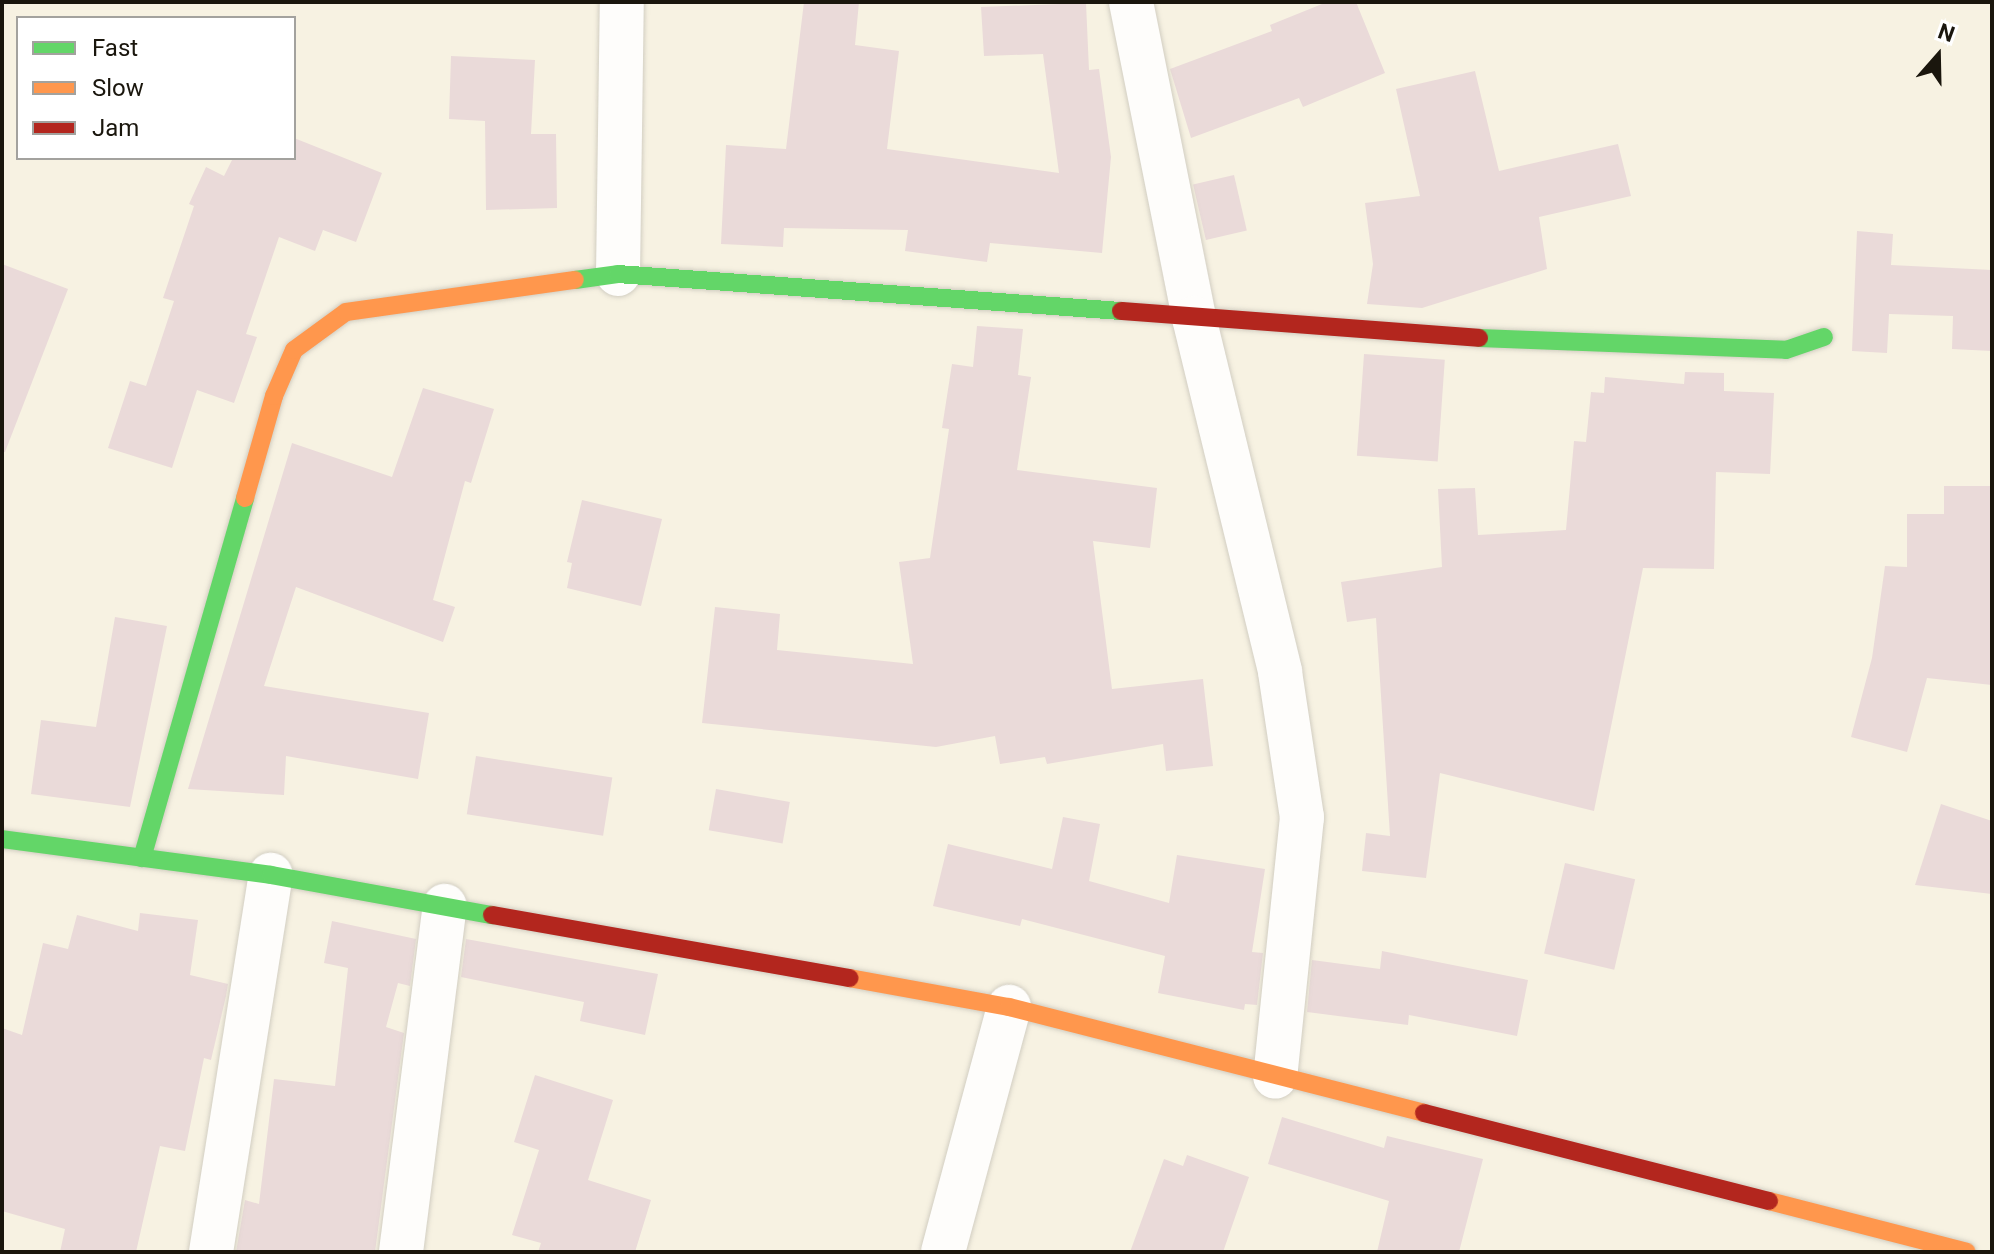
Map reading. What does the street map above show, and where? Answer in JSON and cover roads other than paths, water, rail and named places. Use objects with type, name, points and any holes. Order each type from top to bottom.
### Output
[{"type":"street","points":[[618,274],[622,2]]},
{"type":"street","points":[[1131,2],[1194,318],[1280,672],[1302,817],[1275,1077]]},
{"type":"street","points":[[142,858],[216,586],[274,396],[294,350],[346,312],[618,274],[1565,344],[1786,350],[1824,337]]},
{"type":"street","points":[[2,839],[271,875],[1009,1007],[1967,1252]]},
{"type":"street","points":[[211,1252],[271,875]]},
{"type":"street","points":[[401,1252],[445,906]]},
{"type":"street","points":[[943,1252],[1009,1007]]}]
